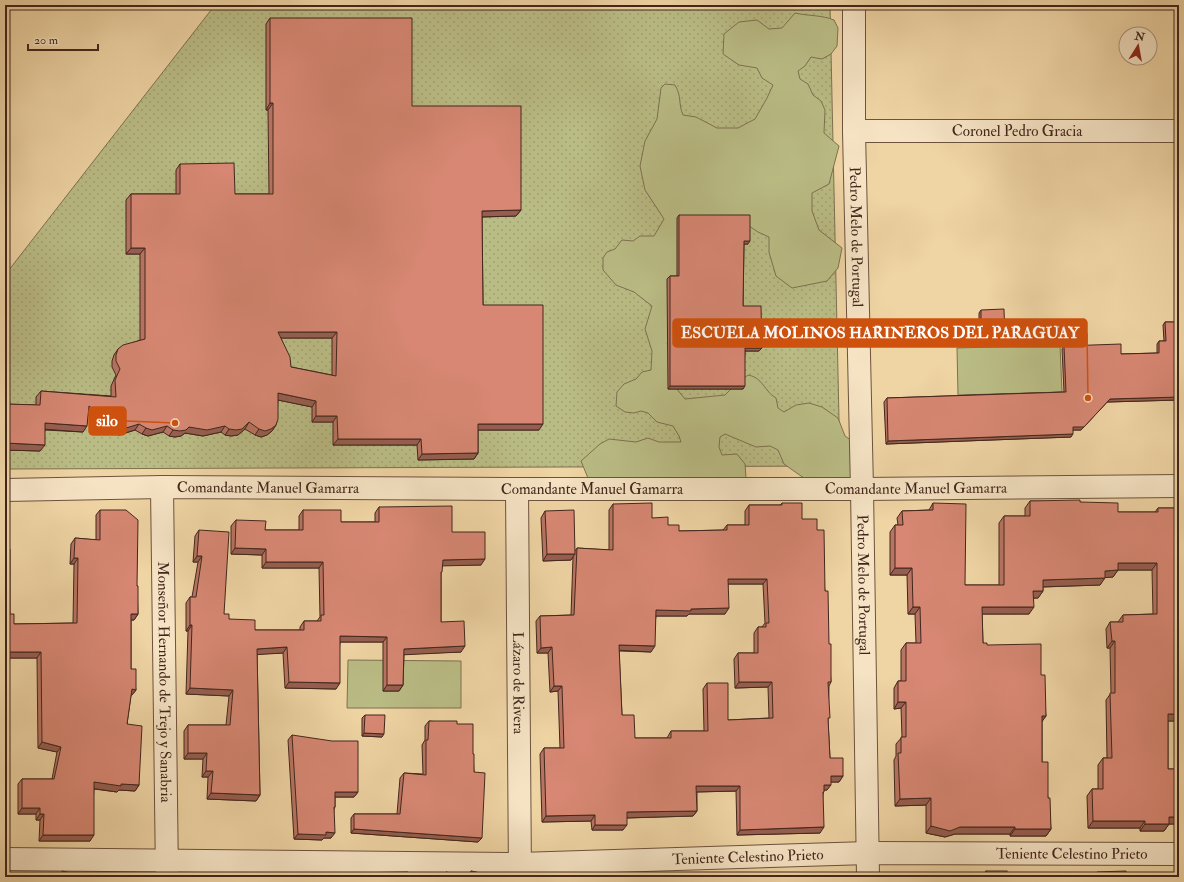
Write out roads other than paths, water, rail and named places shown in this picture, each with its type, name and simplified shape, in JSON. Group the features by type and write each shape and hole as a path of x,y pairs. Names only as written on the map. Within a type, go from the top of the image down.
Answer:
{"street":[{"name":"Pedro Melo de Portugal","path":"854,5 854,131 862,489 868,877"},
{"name":"Coronel Pedro Gracia","path":"854,131 1179,131"},
{"name":"Comandante Manuel Gamarra","path":"5,490 162,487 517,490 1179,486"},
{"name":"Monseñor Hernando de Trejo y Sanabria","path":"162,487 166,869"},
{"name":"Lázaro de Rivera","path":"517,490 519,871"},
{"name":"Teniente Celestino Prieto","path":"5,859 166,869 519,871 868,852 1179,854"}],"place":[{"name":"ESCUELA MOLINOS HARINEROS DEL PARAGUAY","path":"1088,398"},
{"name":"silo","path":"175,423"}]}
